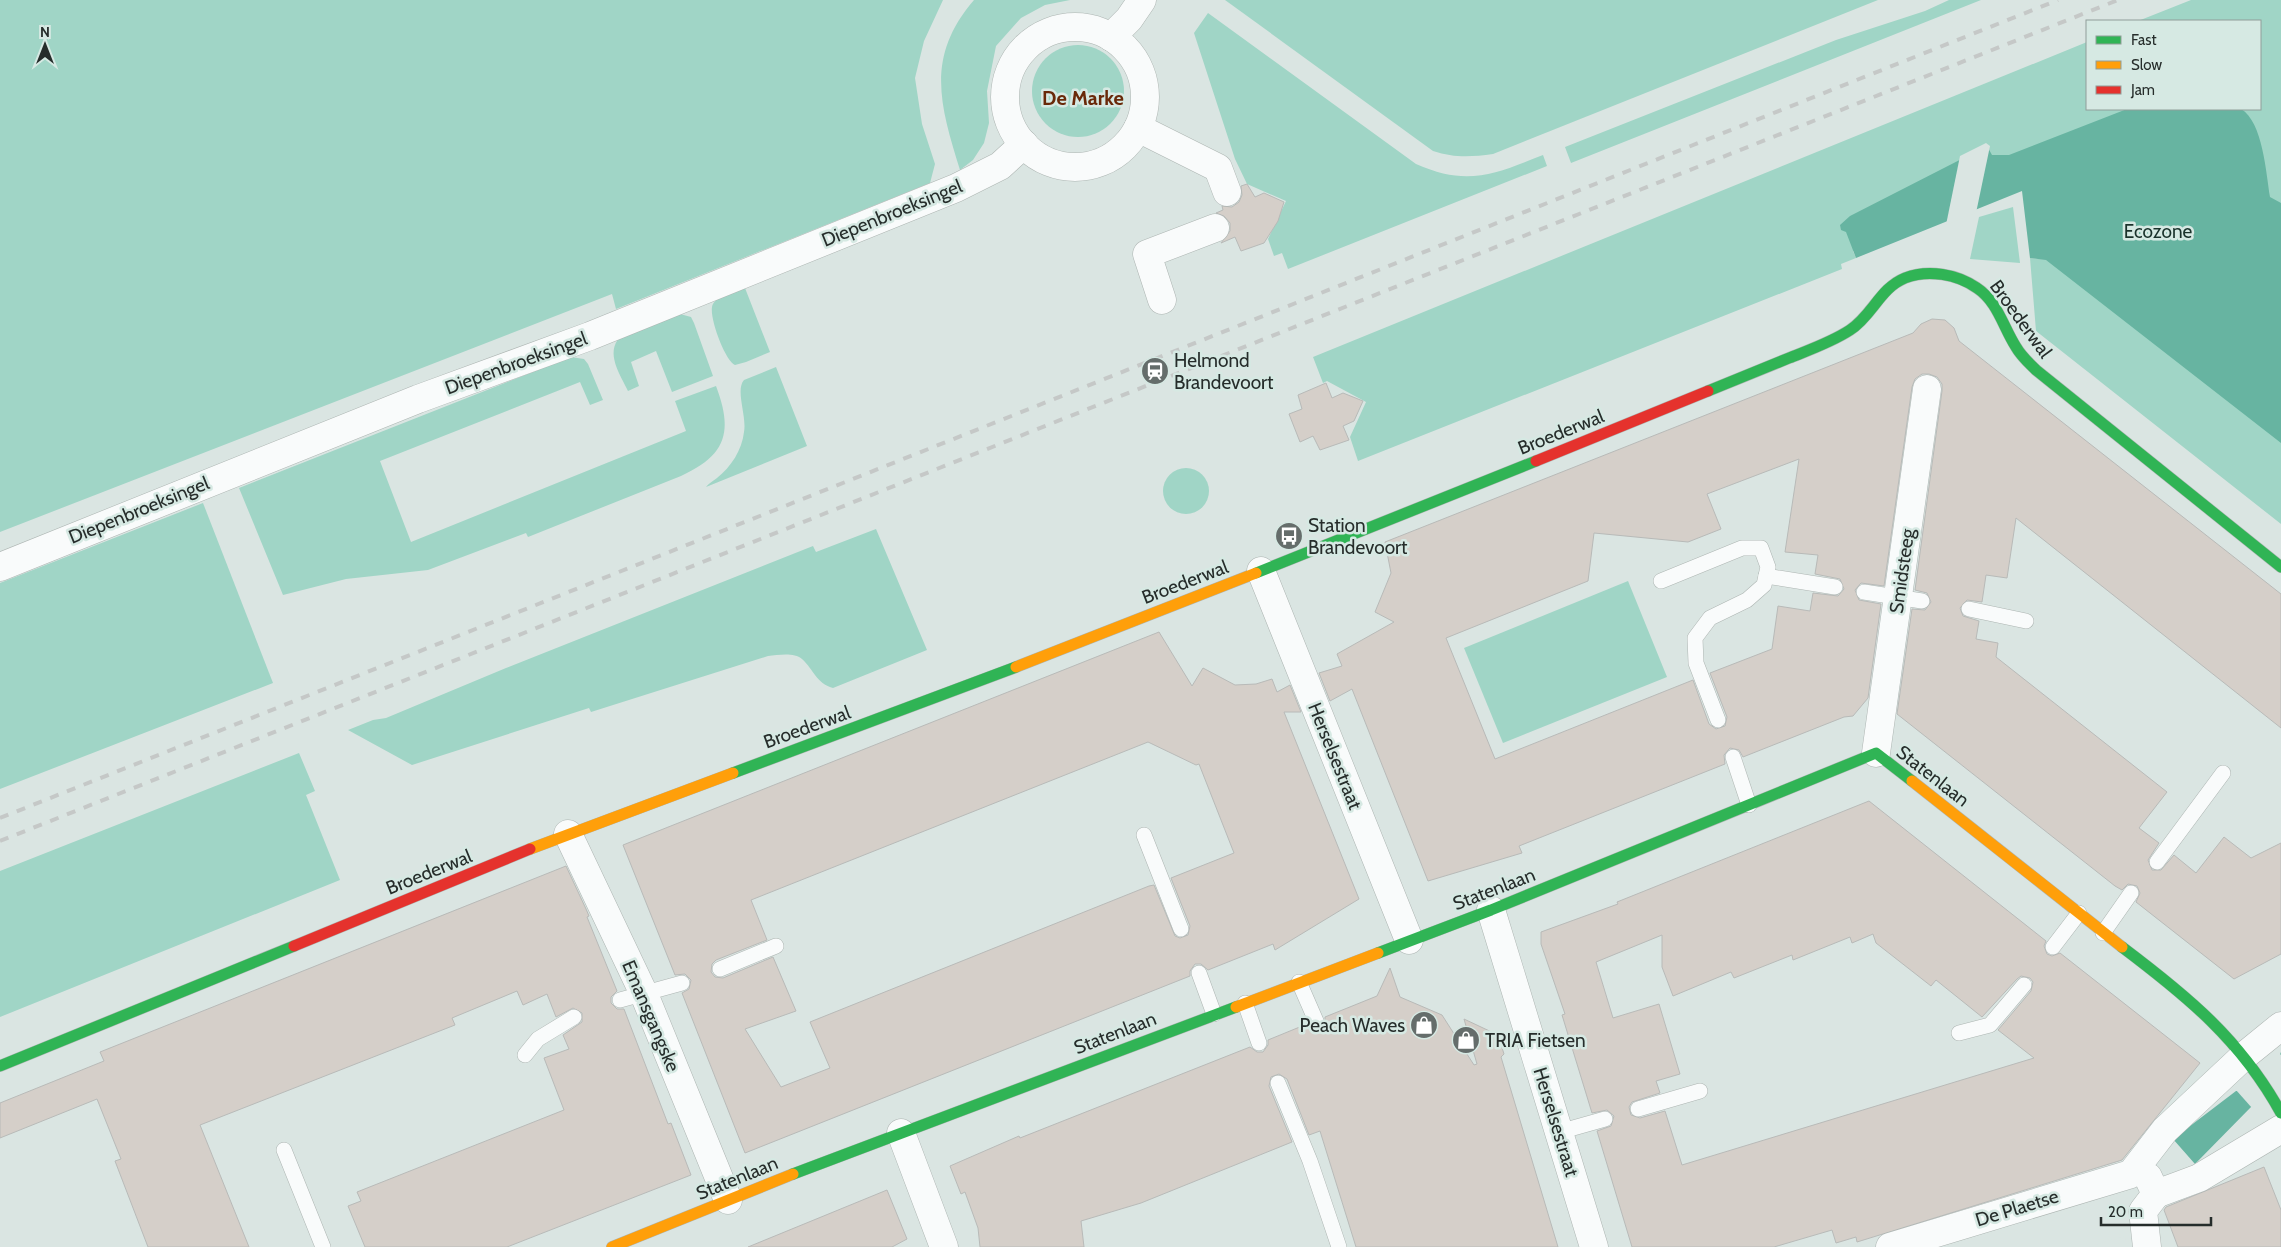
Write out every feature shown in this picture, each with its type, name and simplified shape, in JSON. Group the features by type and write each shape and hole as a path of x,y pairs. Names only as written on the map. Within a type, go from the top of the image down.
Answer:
{"street":[{"path":"1111,37 1128,20 1142,0"},
{"path":"1076,27 1095,29 1111,37 1132,56 1142,75 1145,96 1143,116 1138,128 1127,143 1113,155 1097,163 1078,166 1060,165 1042,158 1024,144 1011,124 1005,102 1007,78 1017,58 1033,41 1054,30 1076,27"},
{"path":"1138,128 1218,168 1227,192"},
{"name":"Diepenbroeksingel","path":"0,567 418,399 590,336 956,188 1000,166 1024,144"},
{"path":"1162,300 1147,254 1215,228"},
{"name":"Broederwal","path":"0,1066 568,834 976,682 1261,572 1809,350 1850,330 1866,317 1894,284 1921,274 1960,277 1974,285 1996,309 2014,345 2036,370 2281,567"},
{"name":"Smidsteeg","path":"1876,753 1910,599 1927,389"},
{"name":"Herselsestraat","path":"1261,572 1409,940"},
{"name":"Statenlaan","path":"612,1247 901,1133 1490,910 1876,753 2207,1016 2251,1064 2271,1091 2281,1113"},
{"name":"Emansgangske","path":"568,834 632,997 728,1200"},
{"name":"Herselsestraat","path":"1490,910 1594,1247"},
{"name":"De Plaetse","path":"1890,1247 2132,1174 2165,1130 2251,1064 2281,1026"},
{"path":"2147,1247 2143,1211 2156,1194 2199,1178 2281,1128"},
{"path":"901,1133 944,1247"},
{"path":"2141,1163 2156,1194"}],"lane":[{"path":"1661,581 1742,548 1761,548 1768,567 1764,585 1747,600 1710,618 1694,638 1696,664 1718,720"},
{"path":"1766,576 1835,587"},
{"path":"1864,592 1910,599"},
{"path":"1969,609 2026,622"},
{"path":"1733,757 1749,805"},
{"path":"2157,862 2223,773"},
{"path":"1144,835 1181,928"},
{"path":"2103,933 2132,893"},
{"path":"2053,947 2078,913"},
{"path":"720,969 776,946"},
{"path":"1199,973 1214,1014"},
{"path":"1300,982 1316,1020"},
{"path":"632,997 682,983"},
{"path":"1959,1033 1990,1025 2024,985"},
{"path":"1245,1003 1260,1043"},
{"path":"524,1055 538,1039 574,1018"},
{"path":"1278,1083 1310,1161 1339,1247"},
{"path":"1638,1109 1700,1091"},
{"path":"1559,1132 1605,1119"},
{"path":"284,1150 323,1247"}],"green space":[{"path":"0,0 943,0 924,41 915,78 922,124 935,164 930,183 616,309 612,294 0,532"},
{"path":"974,0 1070,0 1045,5 1021,18 996,46 987,91 989,123 984,143 973,160 960,170 947,124 941,82 948,41"},
{"path":"1225,0 1878,0 1493,154 1463,156 1433,151"},
{"path":"1949,0 1981,0 1571,163 1565,147 1836,40 1925,11"},
{"name":"Ecozone","path":"2191,0 2281,0 2281,524 2036,331 2030,258 2038,259 2028,182 1853,251 1856,258 1841,264 1842,269 1358,461 1350,437 1366,402 1327,381 1323,383 1313,357 2086,42 2086,110 2261,110 2261,20 2141,20"},
{"path":"1208,13 1416,164 1434,171 1466,176 1481,175 1510,168 1543,155 1547,166 1288,269 1282,253 1274,256 1268,239 1286,201 1247,184 1235,159 1194,33"},
{"path":"1078,45 1096,49 1110,59 1120,73 1124,91 1120,109 1110,123 1096,133 1078,137 1060,133 1046,123 1036,109 1032,91 1036,73 1046,59 1060,49"},
{"path":"2013,207 2020,263 1970,259 1979,217"},
{"path":"745,288 770,352 735,365 726,355 722,346 712,317 712,309 713,304 719,298"},
{"path":"680,314 691,317 713,376 672,392 656,351 631,362 639,386 628,391 615,364 614,350 620,337"},
{"path":"571,357 584,359 588,364 603,400 590,405 580,382 380,461 411,542 686,431 675,401 716,386 724,416 725,429 717,450 696,468 681,476 528,537 526,533 428,570 346,579 283,595 239,488"},
{"path":"776,367 807,446 706,487 727,469 741,445 744,419 741,390 744,380"},
{"path":"1186,468 1199,472 1205,478 1209,491 1205,504 1199,510 1186,514 1173,510 1167,504 1163,491 1167,478 1173,472"},
{"path":"203,503 273,683 0,789 0,583"},
{"path":"876,529 927,650 833,688 819,680 806,663 795,655 768,656 591,712 589,708 412,765 348,730 373,720 386,718 506,668 813,546 816,552"},
{"path":"1628,581 1667,677 1503,743 1464,648"},
{"path":"299,753 315,791 306,795 340,880 0,1017 0,871"}],"shaded area":[{"path":"2124,110 2242,110 2248,116 2259,136 2270,197 2281,203 2281,443 2046,260 2030,258 2022,191 1856,258 1846,232 1841,230 1840,225 1850,216 1987,146 1992,155 2009,155"},
{"path":"2281,1052 2281,1079 2195,1164 2173,1139 2236,1091 2239,1091 2279,1057"}],"pier":[{"path":"1911,0 1932,0 1932,6 1917,12"},
{"path":"1986,143 1990,146 1976,213 1946,225 1960,156"},
{"path":"2279,1053 2281,1055 2281,1083 2252,1108 2236,1090"},
{"path":"2125,1236 2126,1247 2088,1247"}],"building":[{"path":"1247,184 1255,197 1264,193 1284,202 1278,221 1264,243 1241,251 1235,237 1221,243 1230,231 1230,223 1224,216 1216,213 1223,210 1222,206 1232,207 1239,202 1242,195 1241,186"},
{"path":"1932,319 1945,320 1954,328 1959,341 2281,594 2281,728 2016,518 2007,578 1986,575 1982,602 1967,600 1960,608 1963,616 1979,621 1976,639 1998,643 1996,657 2167,792 2139,828 2159,843 2148,860 2152,870 2161,870 2174,855 2196,873 2224,837 2251,858 2281,843 2281,954 2234,979 2136,902 2140,893 2137,886 2128,884 2122,890 2115,886 1897,714 1912,609 1925,610 1931,602 1927,593 1915,590 1942,391 1942,384 1937,377 1929,374 1922,374 1915,379 1912,387 1884,586 1861,583 1855,590 1859,600 1881,604 1868,698 1853,716 1844,717 1743,757 1739,750 1730,748 1724,755 1725,764 1519,846 1522,853 1428,881 1352,689 1330,701 1319,673 1342,666 1337,654 1394,622 1375,612 1391,573 1385,542 1913,333 1921,324","holes":["1799,459 1785,552 1818,555 1815,574 1840,579 1844,589 1838,596 1813,593 1810,611 1778,606 1772,649 1710,673 1727,717 1725,726 1716,729 1709,724 1693,680 1495,759 1446,638 1588,581 1594,533 1688,542 1721,529 1707,494"]},
{"path":"1326,383 1332,398 1343,393 1363,401 1354,421 1343,426 1349,440 1320,450 1313,436 1300,442 1289,414 1302,409 1298,395"},
{"path":"1159,632 1192,686 1203,668 1235,685 1256,684 1272,679 1277,692 1290,685 1301,712 1284,712 1359,899 1275,950 1273,944 1208,970 1201,964 1195,964 1190,971 1190,976 745,1153 682,993 689,989 691,980 685,974 675,975 623,845","holes":["1148,742 1196,765 1199,764 1234,853 1171,878 1190,926 1188,935 1180,938 1175,936 1154,885 1149,886 810,1022 830,1068 781,1087 745,1029 796,1011 773,957 723,978 715,977 711,972 712,964 716,960 767,940 751,900"]},
{"path":"1869,801 2046,941 2044,946 2047,954 2052,956 2060,953 2200,1063 2122,1160 1857,1242 1856,1237 1836,1243 1832,1230 1774,1247 1632,1247 1597,1131 1611,1126 1614,1116 1607,1110 1592,1113 1562,1015 1565,1014 1541,944 1541,932 1618,904 1617,902","holes":["1873,934 1876,943 1931,986 1936,980 1982,1017 2017,979 2021,976 2030,978 2033,982 2031,991 1998,1030 2034,1058 1682,1165 1665,1111 1640,1118 1631,1115 1629,1107 1632,1102 1660,1093 1656,1081 1680,1074 1659,1004 1613,1018 1596,962 1662,935 1662,967 1673,996 1731,972 1734,978 1792,955 1793,960 1850,937 1852,943"]},
{"path":"566,866 589,916 587,917 617,991 611,997 611,1003 617,1009 624,1009 668,1124 671,1123 691,1175 507,1247 365,1247 348,1206 361,1201 357,1192 564,1110 544,1058 569,1049 563,1035 582,1022 582,1013 573,1008 556,1017 547,994 523,1005 517,991 452,1018 455,1025 200,1125 249,1247 148,1247 115,1161 121,1159 97,1099 0,1138 0,1103 104,1061 100,1052"},
{"path":"1390,968 1400,997 1442,1015 1474,1065 1477,1064 1464,1019 1498,1035 1504,1054 1501,1057 1558,1247 1356,1247 1320,1131 1309,1135 1287,1079 1279,1074 1271,1077 1269,1086 1292,1142 1141,1203 1081,1221 1084,1247 980,1247 978,1228 965,1192 961,1194 950,1166 1019,1136 1020,1138 1250,1047 1257,1052 1263,1052 1268,1045 1268,1040 1307,1024 1311,1029 1320,1029 1325,1023 1325,1017 1377,996"},
{"path":"2264,1167 2281,1210 2281,1247 2178,1247 2164,1210 2166,1207"},
{"path":"887,1190 907,1239 892,1247 748,1247"}],"railway":[{"path":"0,818 2058,0"},
{"path":"0,841 2118,0"}],"traffic: fast":[{"path":"1708,391 1820,346 1850,330 1858,324 1889,288 1905,278 1923,274 1942,274 1961,279 1977,288 1990,300 2018,350 2036,370 2281,567"},
{"path":"1256,573 1536,461"},
{"path":"733,773 1016,667"},
{"path":"1378,953 1491,910 1876,753 1912,781"},
{"path":"0,1066 294,946"},
{"path":"2122,947 2169,983 2211,1021 2248,1063 2281,1113"},
{"path":"793,1174 1236,1007"}],"traffic: slow":[{"path":"1016,667 1256,573"},
{"path":"530,849 733,773"},
{"path":"1912,781 2122,947"},
{"path":"1236,1007 1378,953"},
{"path":"612,1247 793,1174"}],"traffic: jam":[{"path":"1536,461 1708,391"},
{"path":"294,946 530,849"}],"place":[{"name":"Helmond Brandevoort","path":"1155,371"},
{"name":"Station Brandevoort","path":"1289,536"},
{"name":"Peach Waves","path":"1424,1025"},
{"name":"TRIA Fietsen","path":"1466,1040"}],"district":[{"name":"De Marke","path":"1083,98"}]}
